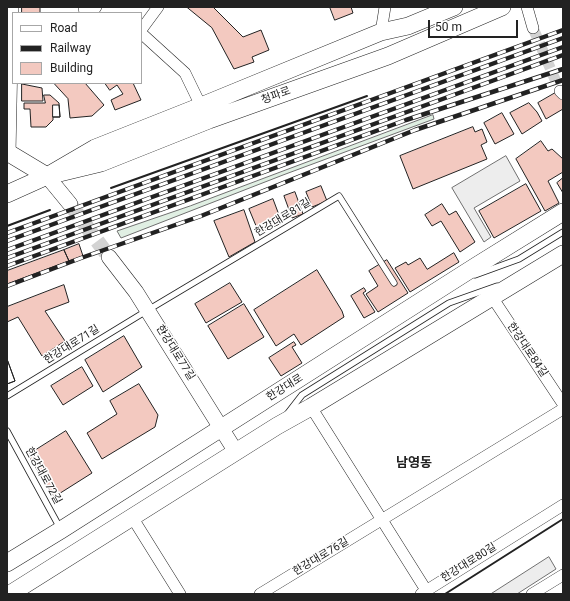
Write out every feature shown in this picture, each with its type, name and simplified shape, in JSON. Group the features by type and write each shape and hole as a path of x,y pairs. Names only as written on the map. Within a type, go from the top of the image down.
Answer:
{"main road":[{"name":"청파로","path":"7,194 47,176 95,148 202,106 381,32 408,26 454,7"},
{"name":"청파로","path":"47,176 101,163 209,120 388,56 502,7"},
{"path":"8,153 47,176 70,204"},
{"name":"한강대로","path":"7,563 563,212"},
{"path":"10,594 277,426 311,407 563,254"},
{"name":"한강대로77길","path":"109,257 148,310 236,452"}],"street":[{"path":"142,29 158,7"},
{"path":"381,32 385,7"},
{"path":"527,7 534,28"},
{"path":"142,34 185,73 202,106"},
{"path":"8,153 12,84"},
{"name":"한강대로84길","path":"492,297 563,404"},
{"name":"한강대로80길","path":"311,407 382,519 423,592 563,505"},
{"path":"382,519 563,409"},
{"path":"132,517 180,594"},
{"name":"한강대로76길","path":"260,594 382,519"},
{"path":"532,594 563,575"}],"lane":[{"name":"한강대로81길","path":"148,310 340,196 394,283"},
{"path":"445,286 520,259 563,232"},
{"path":"277,426 302,395 449,303 529,275"},
{"name":"한강대로71길","path":"7,396 148,310"},
{"name":"한강대로72길","path":"7,432 61,530"}],"green space":[{"path":"433,115 434,119 283,175 121,238 117,231 190,206"}],"shaded area":[{"path":"506,156 520,181 474,208 491,237 484,242 452,188"},
{"path":"549,557 556,569 517,594 491,594"}],"building":[{"path":"22,7 40,7 40,12 22,12"},
{"path":"187,7 213,7 243,37 261,30 269,50 252,57 254,62 234,69 212,28"},
{"path":"330,7 351,7 353,13 335,20"},
{"path":"22,84 42,88 43,101 22,101"},
{"path":"55,84 86,84 104,105 92,116 70,118 68,99"},
{"path":"106,84 133,84 141,100 115,110 111,100 123,94 117,85 110,90"},
{"path":"557,92 563,98 563,109 546,119 538,103"},
{"path":"44,95 50,95 59,103 60,117 53,117 53,120 46,127 31,127 30,109 24,109 24,103 45,103"},
{"path":"529,103 537,112 542,121 522,134 510,113"},
{"path":"53,105 59,105 60,117 53,117"},
{"path":"502,113 514,134 495,144 484,123"},
{"path":"473,127 475,132 482,129 487,142 481,145 487,159 413,189 400,156"},
{"path":"541,141 548,151 552,149 563,159 563,172 548,181 559,203 545,211 516,159"},
{"path":"563,178 563,193 557,183"},
{"path":"526,184 541,211 494,238 479,211"},
{"path":"321,186 327,201 312,207 306,192"},
{"path":"295,192 303,214 292,218 284,196"},
{"path":"273,199 282,223 259,233 249,209"},
{"path":"442,204 449,215 456,211 475,242 460,252 441,221 432,226 425,215"},
{"path":"244,210 255,242 229,257 214,221"},
{"path":"79,244 83,256 69,261 64,250"},
{"path":"64,250 69,261 7,284 7,271"},
{"path":"454,253 459,262 410,292 395,268 406,262 408,265 420,258 427,269"},
{"path":"387,260 408,293 378,312 366,294 378,286 369,271"},
{"path":"317,270 342,311 344,317 301,345 294,334 276,346 254,310"},
{"path":"230,283 242,302 206,323 195,304"},
{"path":"64,285 69,302 45,311 65,341 42,356 18,317 7,322 7,307"},
{"path":"364,288 366,291 363,293 375,312 364,318 351,296"},
{"path":"244,304 264,337 228,359 208,326"},
{"path":"124,336 142,367 103,392 85,360"},
{"path":"294,342 296,345 292,347 302,363 281,376 269,358"},
{"path":"7,359 15,381 7,384"},
{"path":"7,359 15,381 7,384"},
{"path":"82,367 93,386 63,405 51,386"},
{"path":"139,384 158,415 155,427 102,459 87,433 117,414 110,401"},
{"path":"66,431 92,473 54,497 28,455"}],"tunnel":[{"path":"533,28 560,91"},
{"path":"70,204 109,257"}],"railway":[{"path":"7,233 563,30"},
{"path":"7,241 563,38"},
{"path":"7,250 563,47"},
{"path":"7,258 563,55"},
{"path":"7,266 406,120 563,69"},
{"path":"7,286 81,258 201,216 415,130 563,80"}],"wall":[{"path":"111,188 367,96"},
{"path":"7,226 50,210"},
{"path":"445,594 563,519"}],"district":[{"name":"남영동","path":"414,464"}]}
